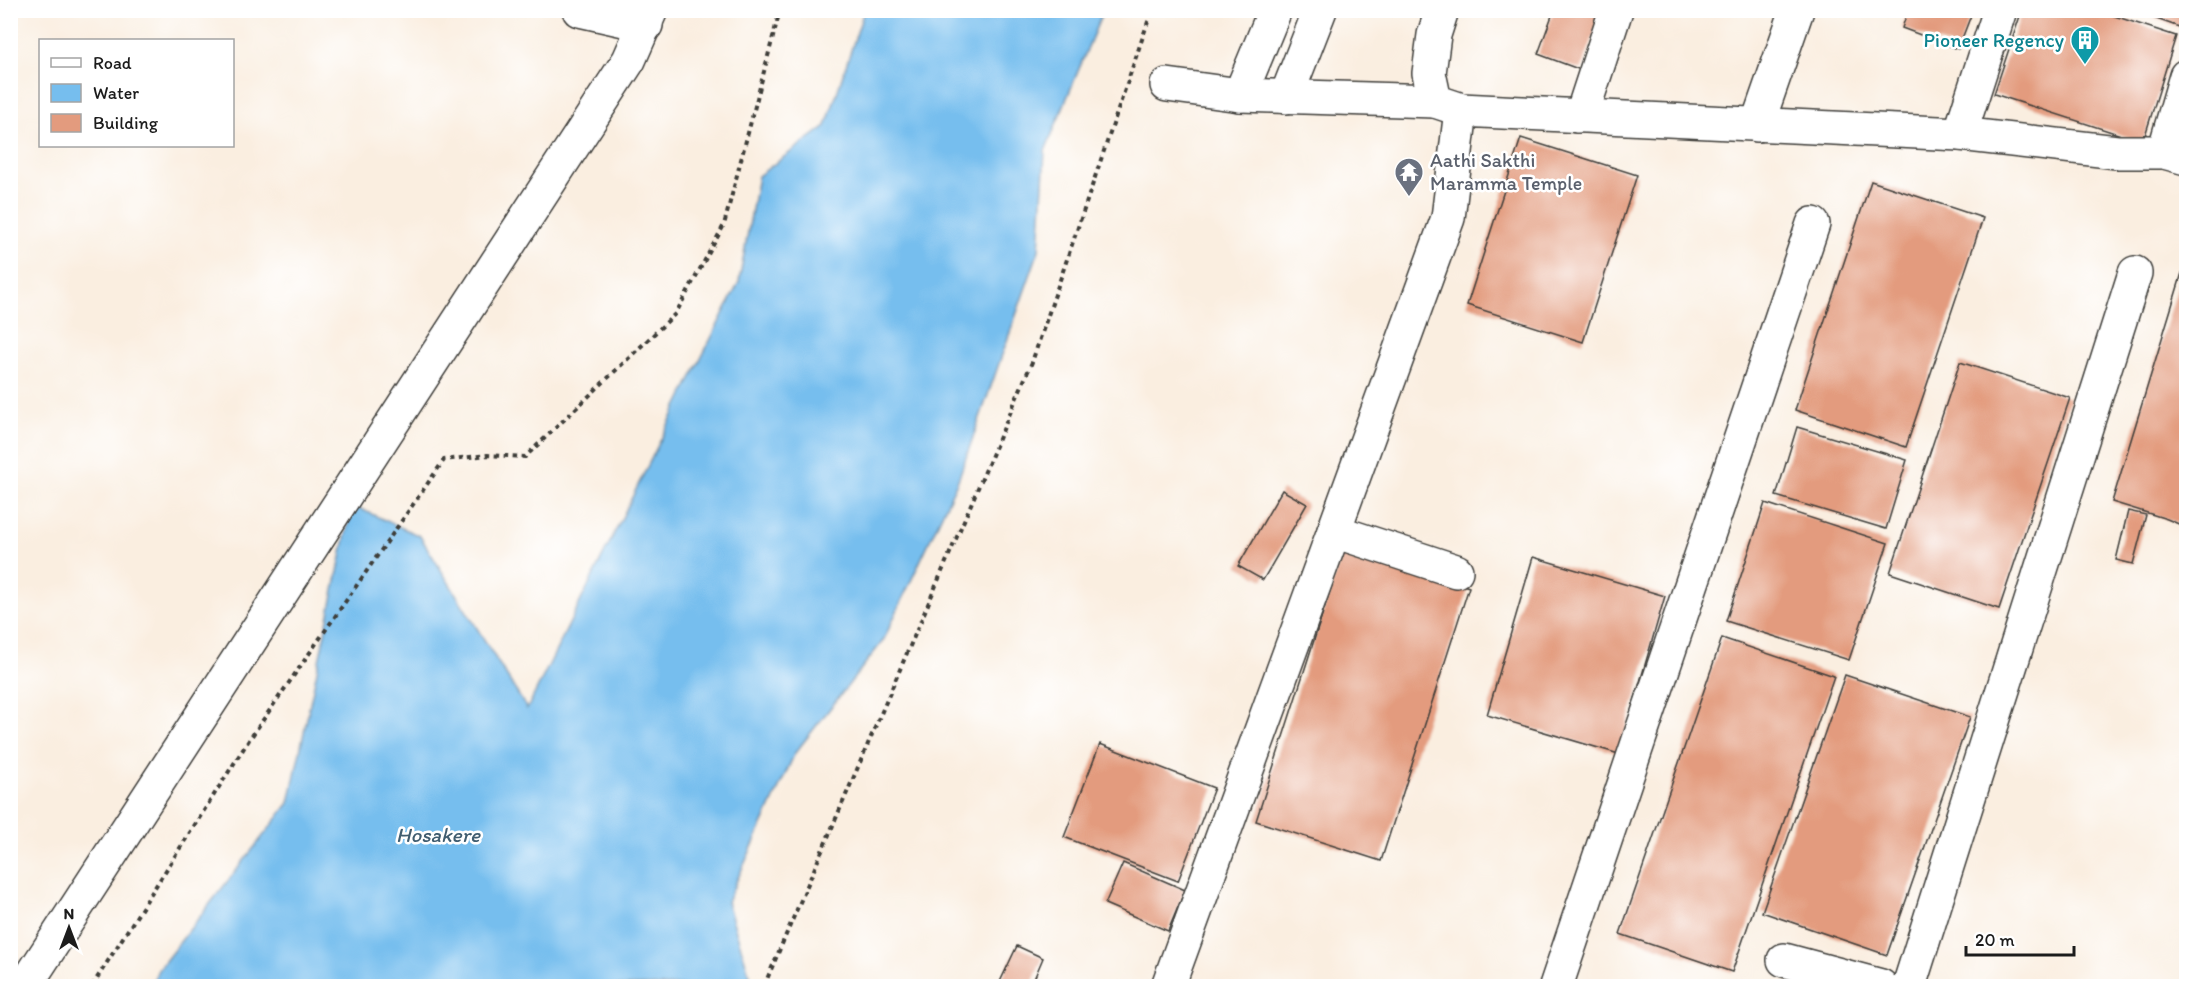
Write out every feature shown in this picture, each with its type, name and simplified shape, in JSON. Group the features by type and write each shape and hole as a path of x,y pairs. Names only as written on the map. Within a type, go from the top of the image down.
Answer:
{"street":[{"path":"25,987 623,70 648,18 579,10"},
{"path":"1240,95 1275,10"},
{"path":"1286,97 1320,10"},
{"path":"1168,987 1448,218 1448,106 1430,73 1434,35 1442,10"},
{"path":"1577,116 1583,111 1616,10"},
{"path":"1757,125 1797,10"},
{"path":"1960,134 2000,10"},
{"path":"1167,85 1240,95 1448,106 1577,116 1960,134 2117,152 2175,155 2187,76"},
{"path":"1556,987 1813,224"},
{"path":"1909,987 2134,273"},
{"path":"1334,531 1456,572"},
{"path":"1784,960 1881,987"}],"path":[{"path":"92,987 249,740 444,460 487,455 525,457 676,313 724,225 780,10"},
{"path":"764,987 1032,363 1152,10"}],"water":[{"name":"Hosakere","path":"864,11 1103,11 1045,151 1039,250 958,480 883,641 795,753 727,902 753,986 151,986 158,970 289,803 352,505 420,536 527,709 739,282 758,176 826,126"}],"building":[{"path":"1554,10 1603,10 1581,70 1538,54"},
{"path":"1908,10 1973,10 1958,49 1902,28"},
{"name":"Pioneer Regency","path":"2022,10 2096,10 2176,36 2143,142 1994,94"},
{"path":"2131,10 2186,10 2186,13 2182,28"},
{"path":"1521,138 1637,175 1583,342 1467,305"},
{"path":"1871,181 1983,218 1906,447 1795,410"},
{"path":"2182,273 2186,274 2186,527 2112,502"},
{"path":"1960,362 2070,398 1999,609 1890,573"},
{"path":"1797,427 1907,460 1886,529 1776,496"},
{"path":"1282,490 1307,504 1263,580 1238,566"},
{"path":"1765,503 1888,543 1849,660 1726,621"},
{"path":"2128,511 2146,515 2133,564 2116,560"},
{"path":"1344,547 1469,587 1381,861 1256,821"},
{"path":"1533,557 1665,596 1619,754 1487,715"},
{"path":"1722,638 1834,676 1732,972 1620,934"},
{"path":"1845,675 1970,717 1887,955 1762,912"},
{"path":"1100,744 1214,788 1178,881 1064,837"},
{"path":"1123,863 1185,890 1168,931 1105,904"},
{"path":"1017,946 1043,958 1031,986 998,986"}],"place":[{"name":"Pioneer Regency","path":"2085,66"},
{"name":"Aathi Sakthi Maramma Temple","path":"1409,198"}]}
